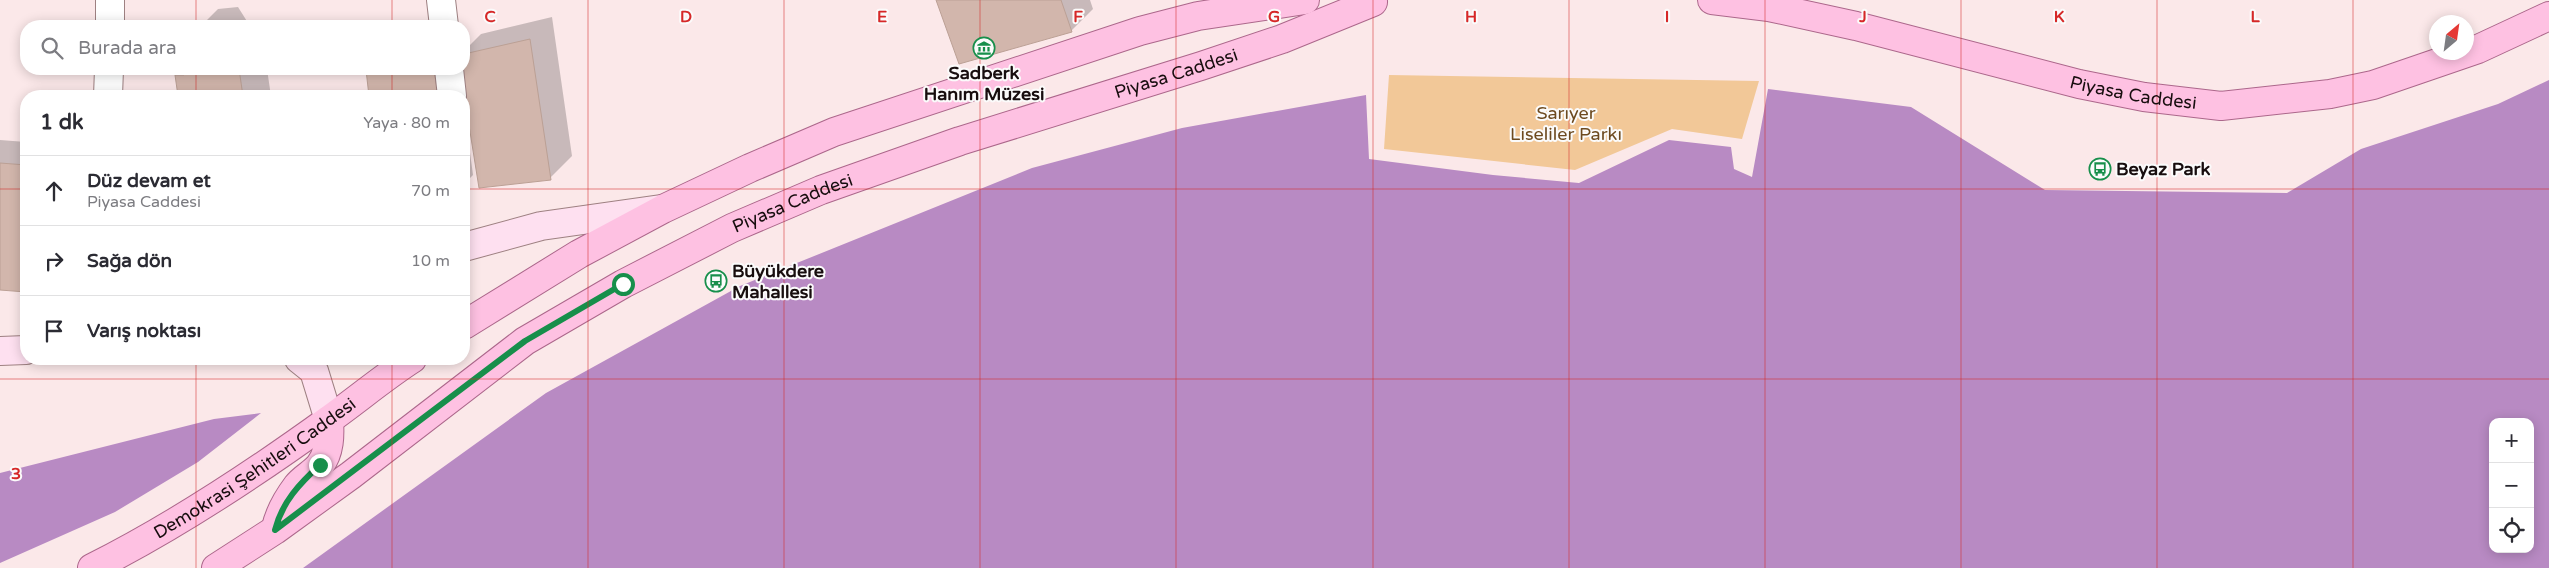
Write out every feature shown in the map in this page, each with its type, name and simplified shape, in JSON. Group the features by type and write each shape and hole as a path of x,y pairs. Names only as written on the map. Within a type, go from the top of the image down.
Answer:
{"main road":[{"path":"470,321 579,254 663,209 750,168 834,132 1131,34 1198,16 1305,0"},
{"name":"Piyasa Caddesi","path":"1322,0 1383,1"},
{"name":"Piyasa Caddesi","path":"1712,0 1769,7 1836,22 2079,84 2144,97 2221,106 2330,94 2373,85 2478,49 2549,16"},
{"name":"Piyasa Caddesi","path":"275,530 525,341 623,284 732,228 821,190 914,157 1228,57 1383,1"},
{"path":"470,244 541,226 663,209"},
{"path":"0,351 20,350"},
{"path":"216,568 275,530 278,517 297,486 320,465 324,457 330,441 330,420 313,365"},
{"name":"Demokrasi Şehitleri Caddesi","path":"92,568 140,544 190,514 330,420 404,365"}],"street":[{"path":"110,0 110,20"},
{"path":"441,0 443,20"},
{"path":"108,90 109,75"},
{"path":"450,75 451,90"}],"green space":[{"name":"Sarıyer Liseliler Parkı","path":"1389,75 1759,81 1742,139 1672,129 1575,170 1384,149"}],"shaded area":[{"path":"2549,80 2549,568 303,568 546,393 740,286 1032,168 1182,128 1366,95 1369,159 1493,175 1579,183 1669,140 1731,147 1734,169 1752,177 1768,89 1911,107 2045,190 2287,193 2361,149 2498,104"},
{"path":"261,413 198,462 115,512 0,563 0,473 214,419"}],"building":[{"name":"Sadberk Hanım Müzesi","path":"936,0 1061,0 1072,32 959,64"},
{"path":"530,39 551,180 479,188 470,132 470,90 463,90 461,75 470,75 470,53"},
{"path":"175,75 240,75 242,90 177,90"},
{"path":"367,75 435,75 437,90 368,90"},
{"path":"0,163 20,165 20,292 0,290"}],"place":[{"name":"Sadberk Hanım Müzesi","path":"984,48"},
{"name":"Beyaz Park","path":"2100,169"},
{"name":"Büyükdere Mahallesi","path":"716,281"}],"route":[{"path":"320,465 297,486 278,517 275,530 525,341 623,284"}]}
